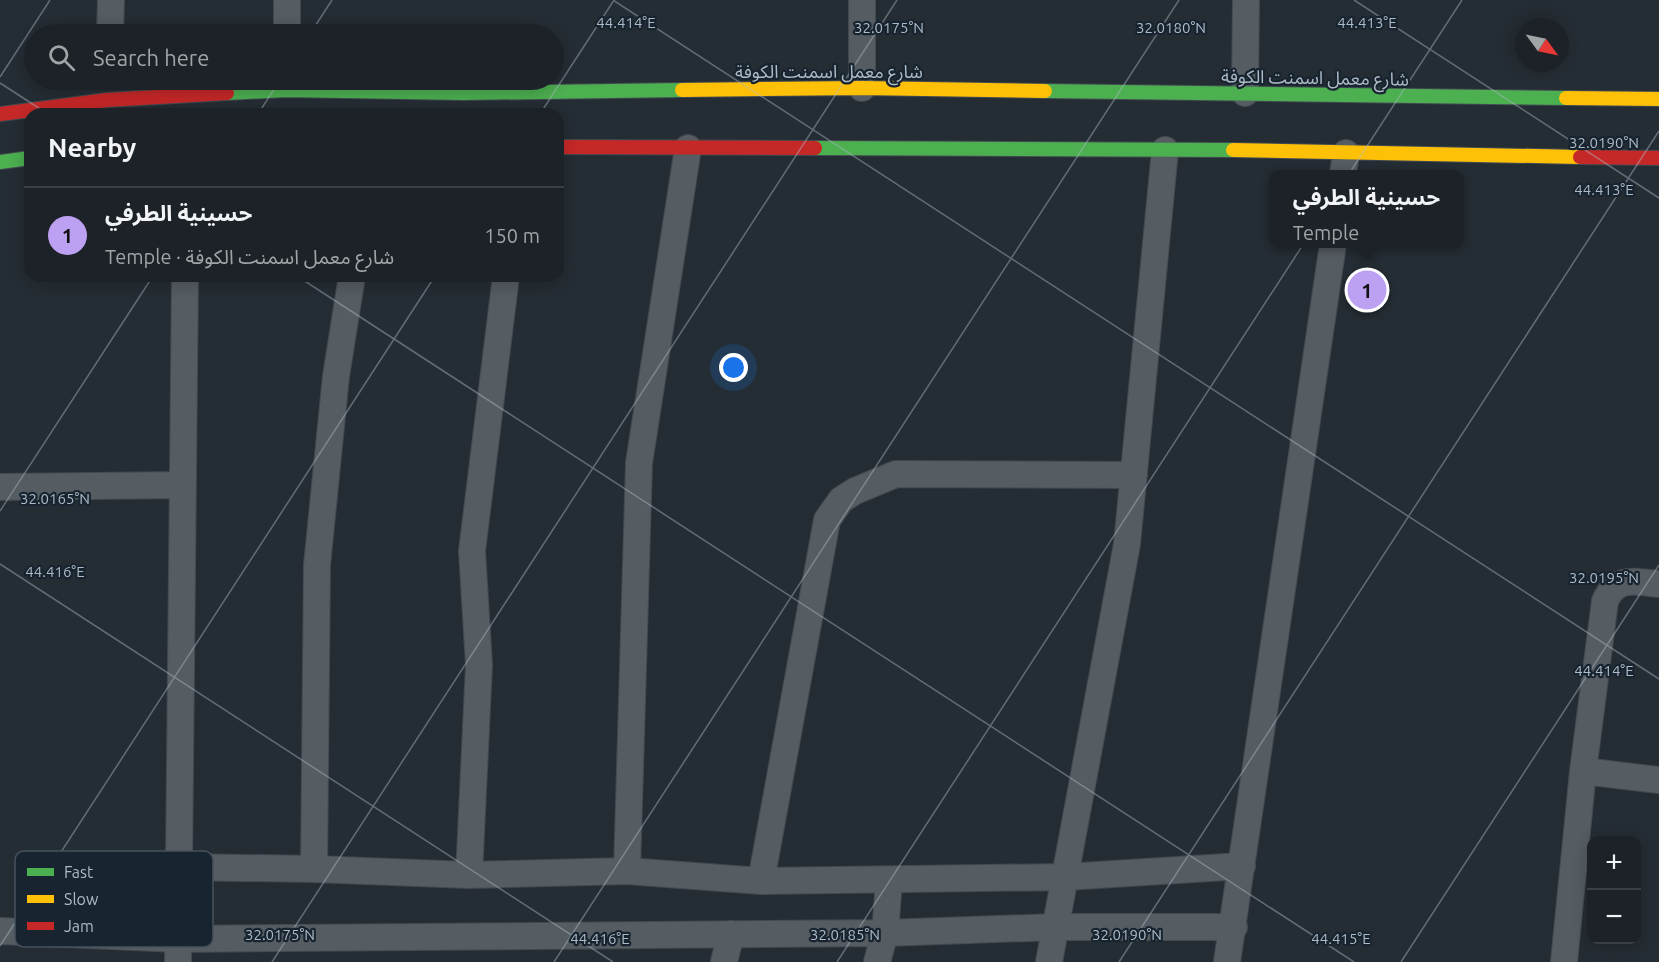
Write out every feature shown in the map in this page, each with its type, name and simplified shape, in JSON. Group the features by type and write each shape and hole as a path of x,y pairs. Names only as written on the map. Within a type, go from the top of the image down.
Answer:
{"main road":[{"name":"شارع معمل اسمنت الكوفة","path":"397,90 463,93 862,88 1659,99"},
{"name":"شارع معمل اسمنت الكوفة","path":"27,108 107,90"},
{"name":"شارع معمل اسمنت الكوفة","path":"0,114 24,109"},
{"path":"564,147 1165,150 1344,164 1659,158"},
{"path":"0,162 24,159"}],"street":[{"path":"110,24 111,0"},
{"path":"286,0 286,24"},
{"path":"862,0 862,88"},
{"path":"1245,93 1246,0"},
{"path":"627,872 639,463 688,148"},
{"path":"1049,962 1127,543 1165,150"},
{"path":"1227,962 1332,248"},
{"path":"179,851 185,282"},
{"path":"314,869 317,565 336,376 351,282"},
{"path":"469,875 479,665 472,551 505,282"},
{"path":"761,881 827,520 841,500 855,491 896,474 1134,475"},
{"path":"0,487 183,485"},
{"path":"1564,962 1583,771 1605,601 1616,585 1625,582 1659,584"},
{"path":"1583,771 1659,780"},
{"path":"213,868 469,875 627,872 761,881 890,881 1065,877 1242,866"},
{"path":"878,962 885,933 890,881"},
{"path":"142,947 178,951 731,934 885,933 1056,927 1233,927"},
{"path":"0,931 15,933"},
{"path":"724,962 731,934"}],"traffic: fast":[{"path":"227,93 286,90 463,93 682,90"},
{"path":"1045,91 1566,98"},
{"path":"815,148 1233,150"},
{"path":"0,162 24,159"}],"traffic: slow":[{"path":"682,90 862,88 1045,91"},
{"path":"1566,98 1659,99"},
{"path":"1233,150 1580,157"}],"traffic: jam":[{"path":"46,108 107,100 227,93"},
{"path":"0,114 24,111"},
{"path":"564,147 815,148"},
{"path":"1580,157 1659,158"}],"place":[{"name":"حسينية الطرفي","path":"1367,290"}]}
